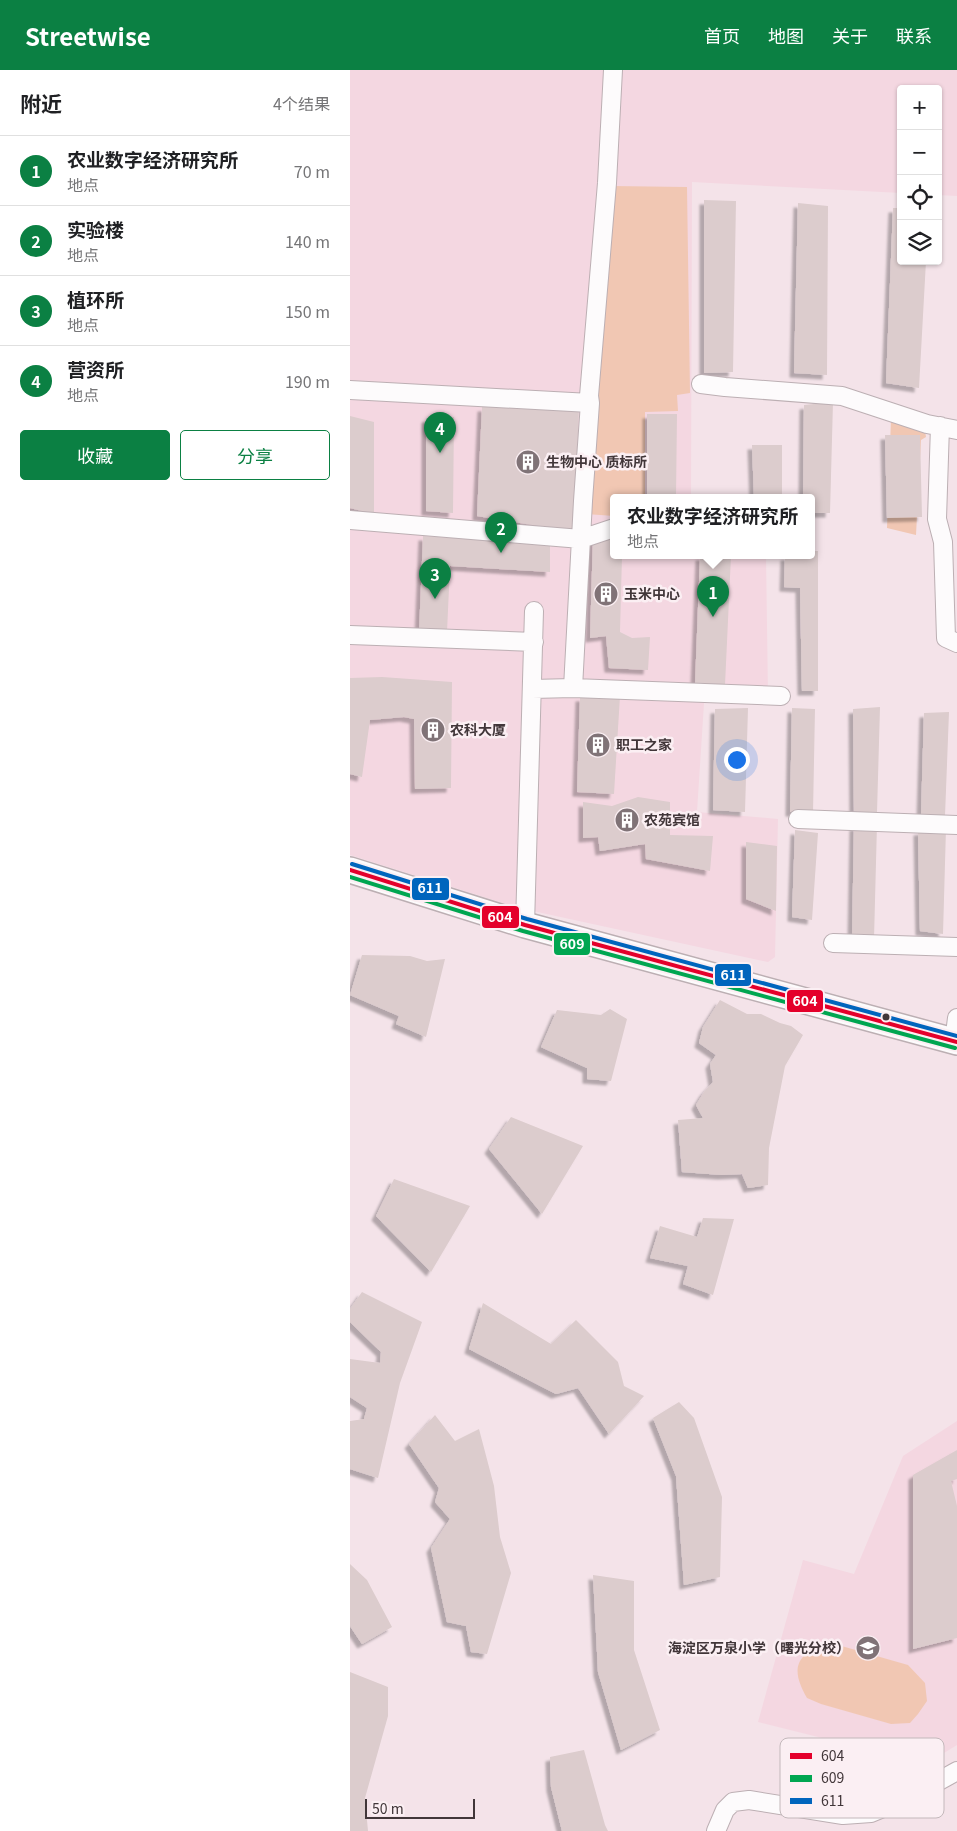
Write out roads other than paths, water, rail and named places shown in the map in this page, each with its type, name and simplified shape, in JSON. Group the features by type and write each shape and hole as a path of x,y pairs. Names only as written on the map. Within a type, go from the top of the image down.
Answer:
{"street":[{"path":"573,688 589,396 608,171 613,70"},
{"path":"701,384 842,396 928,424 949,428 937,519 943,542 946,638 957,643"},
{"path":"350,390 590,403"},
{"path":"350,520 581,538 610,529"},
{"path":"525,925 534,611"},
{"path":"350,635 534,642"},
{"path":"532,689 573,688 781,696"},
{"path":"798,819 957,825"},
{"path":"350,870 525,925 956,1034"},
{"path":"833,943 957,947"},
{"path":"944,1778 957,1771"},
{"path":"716,1831 724,1810 734,1802 749,1800 780,1805"}],"place":[{"name":"营资所","path":"440,453"},
{"name":"生物中心 质标所","path":"528,462"},
{"name":"实验楼","path":"501,553"},
{"name":"玉米中心","path":"606,594"},
{"name":"植环所","path":"435,599"},
{"name":"农业数字经济研究所","path":"713,617"},
{"name":"农科大厦","path":"433,730"},
{"name":"职工之家","path":"598,745"},
{"name":"农苑宾馆","path":"627,820"},
{"name":"海淀区万泉小学（曙光分校）","path":"868,1648"}]}
